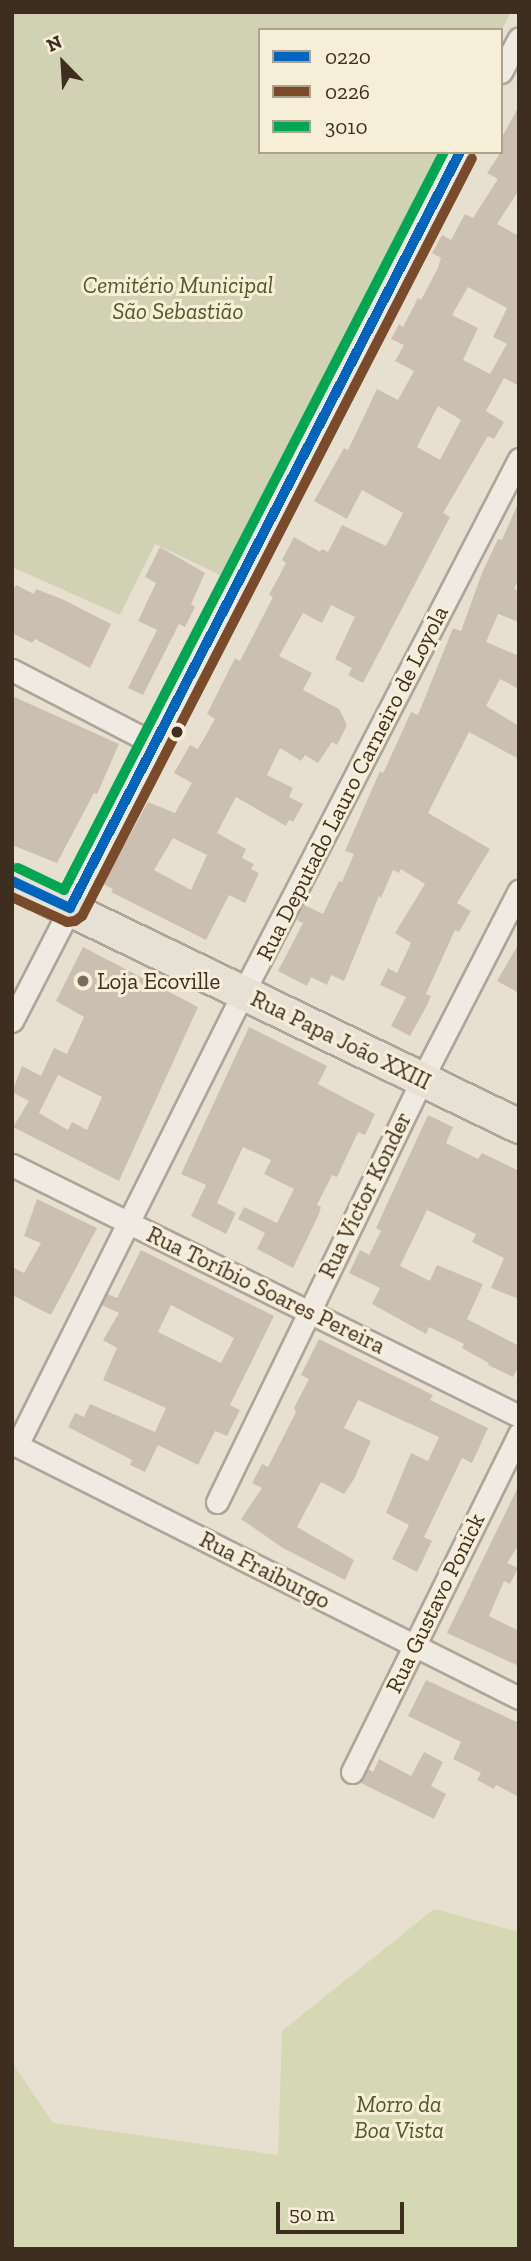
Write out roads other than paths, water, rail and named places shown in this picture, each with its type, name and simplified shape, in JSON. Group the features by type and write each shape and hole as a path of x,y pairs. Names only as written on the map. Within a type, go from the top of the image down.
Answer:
{"main road":[{"name":"Rua Papa João XXIII","path":"12,881 519,1126"}],"street":[{"path":"503,68 519,37"},
{"path":"12,1021 459,154"},
{"name":"Rua Deputado Lauro Carneiro de Loyola","path":"15,1444 243,993 519,459"},
{"path":"12,670 155,744"},
{"name":"Rua Victor Konder","path":"217,1502 422,1079 519,890"},
{"name":"Rua Toríbio Soares Pereira","path":"12,1165 519,1416"},
{"name":"Rua Gustavo Ponick","path":"352,1772 519,1434"},
{"name":"Rua Fraiburgo","path":"15,1444 519,1698"}],"place":[{"name":"Loja Ecoville","path":"83,981"}],"park label":[{"name":"Cemitério Municipal São Sebastião","path":"178,298"},
{"name":"Morro da Boa Vista","path":"399,2117"}]}
